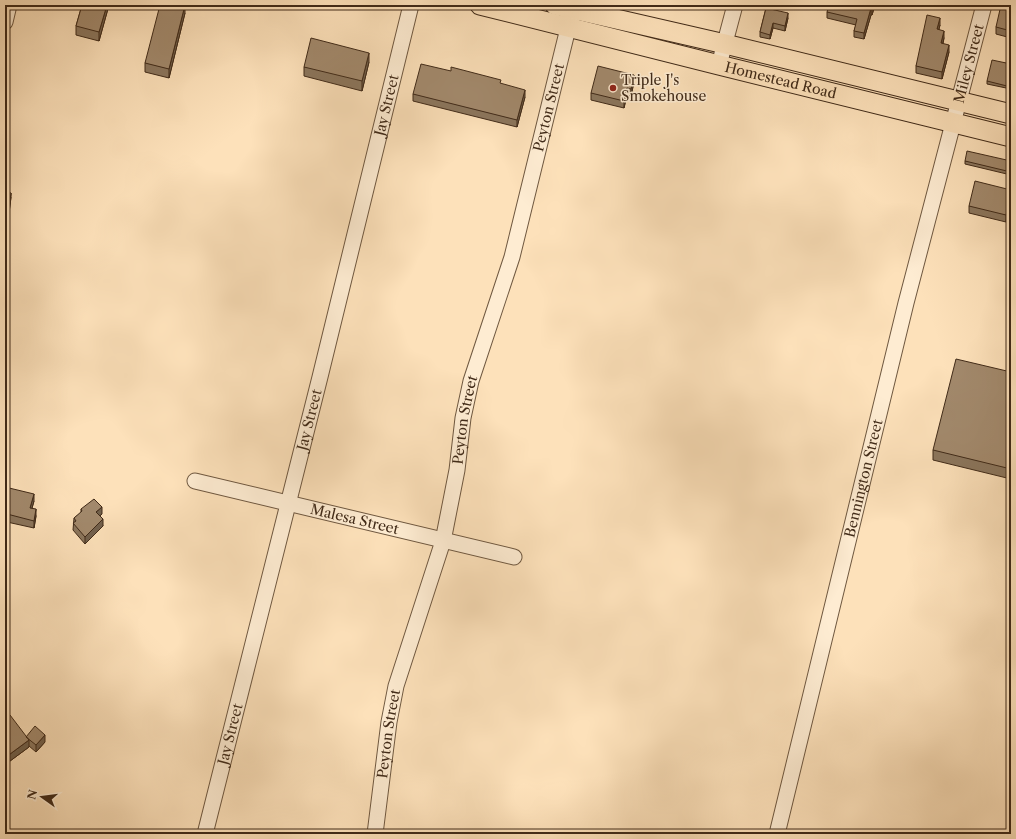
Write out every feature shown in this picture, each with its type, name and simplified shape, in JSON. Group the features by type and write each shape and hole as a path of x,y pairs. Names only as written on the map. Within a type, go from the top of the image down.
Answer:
{"main road":[{"name":"Homestead Road","path":"482,5 566,14 725,44 1011,114"},
{"name":"Homestead Road","path":"566,14 719,65 1011,136"}],"street":[{"path":"5,22 9,5"},
{"name":"Jay Street","path":"205,834 322,370 411,5"},
{"path":"719,65 735,5"},
{"name":"Miley Street","path":"953,123 984,5"},
{"name":"Peyton Street","path":"375,834 389,722 396,686 443,541 457,470 463,418 471,381 512,257 566,14"},
{"name":"Bennington Street","path":"777,834 906,303 953,123"},
{"name":"Malesa Street","path":"195,481 514,557"}],"building":[{"path":"82,5 107,5 99,32 76,26"},
{"path":"160,5 185,5 169,69 145,63"},
{"path":"829,5 874,5 872,9 871,8 864,33 854,31 857,19 827,12"},
{"path":"1001,5 1011,5 1011,31 996,27"},
{"path":"766,8 788,13 785,26 773,23 770,35 760,32"},
{"path":"927,15 940,18 937,29 944,31 941,43 949,45 942,72 916,66"},
{"path":"311,38 369,53 362,81 304,67"},
{"path":"992,60 1011,64 1011,87 987,81"},
{"path":"421,64 451,71 451,67 501,80 500,83 525,90 517,120 413,94"},
{"name":"Triple J's Smokehouse","path":"598,66 634,75 631,89 627,88 624,101 591,93"},
{"path":"967,151 1011,161 1011,172 965,161"},
{"path":"975,181 1011,190 1006,215 969,206"},
{"path":"5,191 11,193 9,208 5,207"},
{"path":"956,359 1011,372 1011,469 933,450"},
{"path":"5,487 34,494 30,508 36,509 34,521 7,514 5,524"},
{"path":"94,499 102,507 96,512 103,519 85,537 73,523 76,521 74,518 82,511 81,509"},
{"path":"10,715 29,740 6,757 5,719"},
{"path":"35,726 45,735 36,745 26,737"}],"place":[{"name":"Triple J's Smokehouse","path":"613,88"}]}
